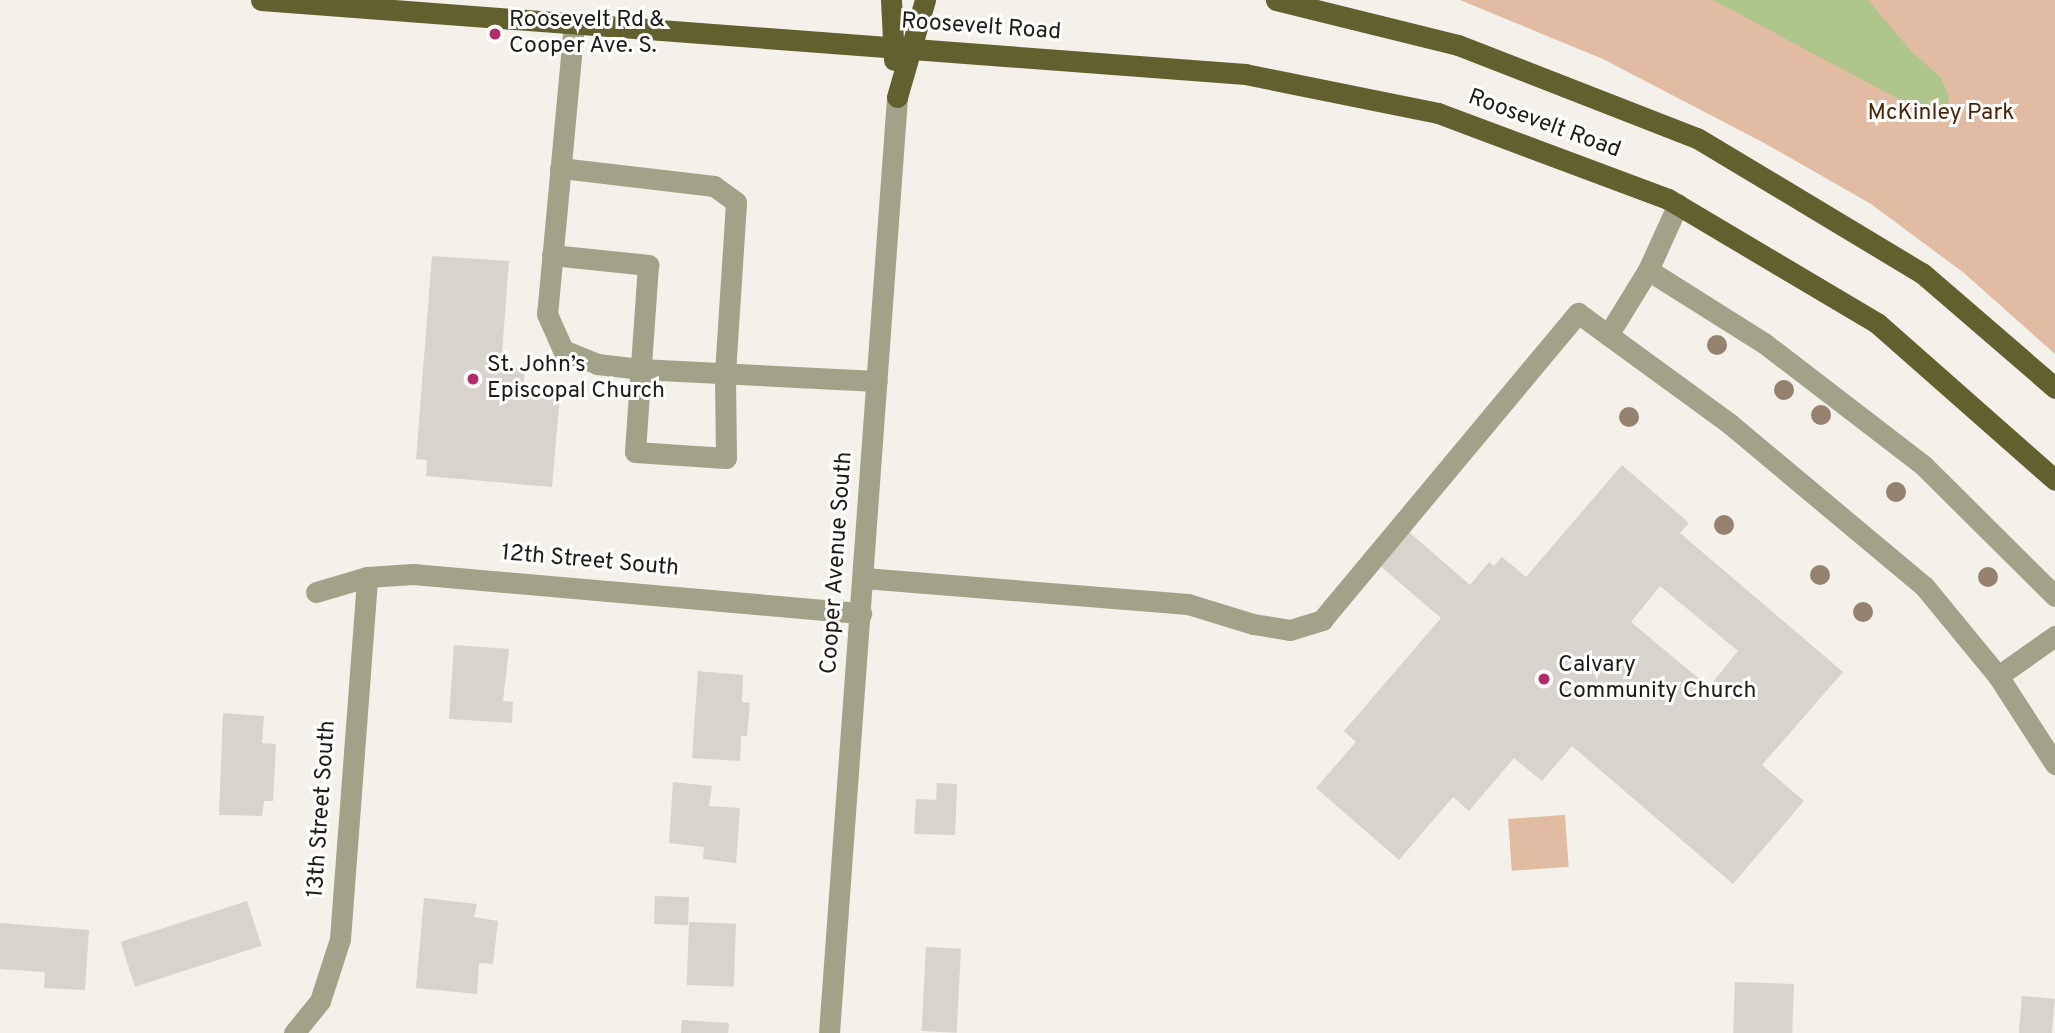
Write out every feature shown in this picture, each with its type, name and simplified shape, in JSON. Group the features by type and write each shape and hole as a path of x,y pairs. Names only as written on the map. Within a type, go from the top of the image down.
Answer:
{"main road":[{"name":"Roosevelt Road","path":"261,0 1245,74 1437,113 1678,204 1877,323 2055,480"},
{"name":"Cooper Avenue South","path":"891,0 902,49 897,96"},
{"name":"Cooper Avenue South","path":"902,49 925,0"},
{"name":"Roosevelt Road","path":"1276,0 1458,45 1698,138 1922,273 2055,388"}],"street":[{"path":"574,24 547,314 563,350 597,364 640,369 877,381"},
{"name":"Cooper Avenue South","path":"829,1033 897,96"},
{"path":"552,256 648,265 635,452 726,458 725,373 736,202 715,186 560,168"},
{"path":"1608,335 1648,270 1678,204"},
{"path":"1648,270 1764,343 1923,465 2055,596"},
{"path":"864,578 1188,604 1253,624 1290,630 1322,620 1578,313 1730,424 1924,586 1998,676 2055,764"},
{"name":"12th Street South","path":"316,593 367,577 438,575 861,613"},
{"name":"13th Street South","path":"294,1033 320,1001 340,939 367,577"},
{"path":"1998,676 2055,636"}],"green space":[{"name":"McKinley Park","path":"1460,0 2055,0 2055,354 1964,273 1871,204 1766,144 1603,59"},
{"path":"1565,815 1569,867 1512,871 1508,819"}],"shaded area":[{"path":"1713,0 1868,0 1911,51 1941,78 1949,97 1946,111 1931,113 1904,102"}],"building":[{"name":"St. John’s Episcopal Church","path":"432,256 509,261 501,365 525,367 523,392 560,395 552,487 426,476 427,460 416,459"},
{"name":"Calvary Community Church","path":"1622,465 1689,523 1680,533 1843,672 1762,765 1804,801 1733,884 1572,746 1542,781 1514,758 1469,811 1453,797 1399,860 1316,788 1356,742 1344,731 1441,618 1379,565 1408,531 1470,585 1489,562 1494,566 1502,557 1526,577","holes":["1660,586 1738,651 1709,687 1631,622"]},
{"path":"454,645 509,649 503,701 513,702 512,723 449,719"},
{"path":"698,671 743,675 742,702 750,703 747,736 741,736 740,761 692,758"},
{"path":"223,713 264,716 262,743 276,744 273,801 264,801 262,816 219,815"},
{"path":"673,782 712,786 709,806 740,808 736,863 703,859 704,847 669,843"},
{"path":"937,783 957,784 955,835 914,834 916,799 936,800"},
{"path":"655,896 689,897 688,925 654,924"},
{"path":"424,898 477,904 474,917 498,921 493,964 479,963 477,994 416,988"},
{"path":"247,901 262,946 135,987 121,942"},
{"path":"689,922 736,924 734,987 687,985"},
{"path":"0,923 89,930 85,990 44,988 45,972 0,969"},
{"path":"926,947 961,949 957,1033 922,1031"},
{"path":"1735,982 1794,984 1792,1033 1733,1033"},
{"path":"2022,996 2055,999 2052,1033 2019,1033"},
{"path":"682,1020 729,1023 728,1033 681,1033"}],"place":[{"name":"Roosevelt Rd & Cooper Ave. S.","path":"495,34"},
{"name":"St. John’s Episcopal Church","path":"473,379"},
{"name":"Calvary Community Church","path":"1544,679"}]}
